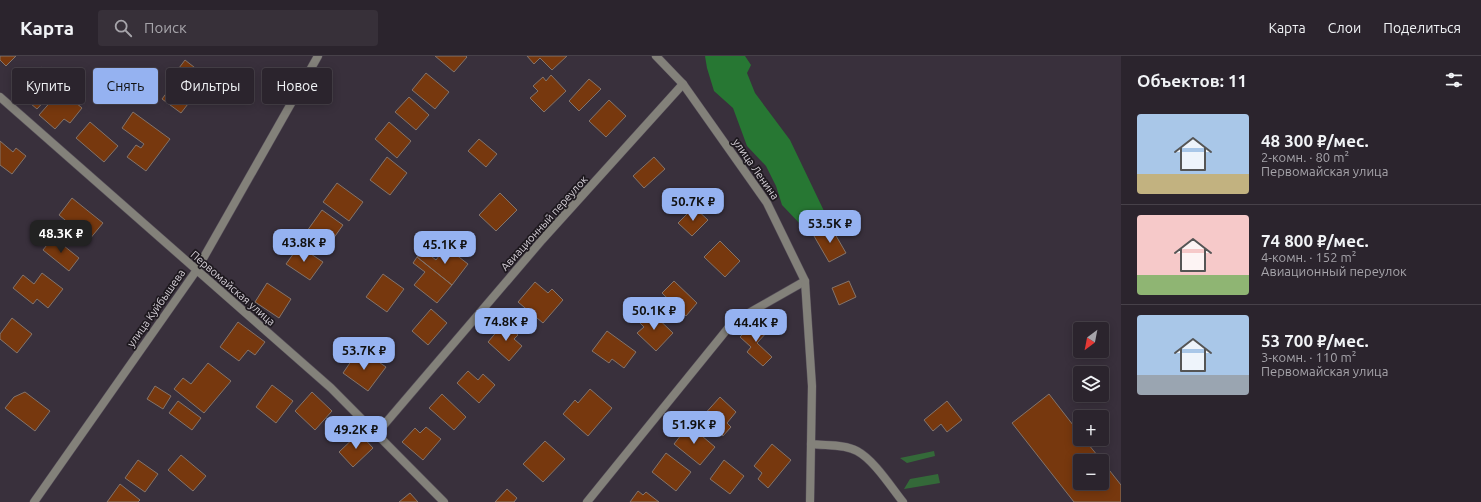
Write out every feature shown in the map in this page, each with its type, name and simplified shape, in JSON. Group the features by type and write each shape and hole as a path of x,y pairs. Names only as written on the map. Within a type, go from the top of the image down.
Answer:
{"street":[{"name":"улица Куйбышева","path":"34,502 196,271 318,56"},
{"name":"улица Ленина","path":"656,56 683,84 767,204 805,281 812,386 810,502"},
{"name":"Авиационный переулок","path":"377,433 542,240 683,84"},
{"name":"Первомайская улица","path":"0,97 330,388 377,433 444,502"},
{"path":"587,502 733,322 805,281"},
{"path":"811,444 856,450 867,457 903,502"}],"green space":[{"path":"705,56 745,56 751,65 747,73 755,93 790,140 824,211 814,223 803,227 782,205 776,186 766,166 747,146 733,108 714,91"},
{"path":"934,451 935,456 907,463 900,458"},
{"path":"938,474 940,483 904,489 910,479"}],"building":[{"path":"0,56 16,56 6,66 0,60"},
{"path":"435,56 466,56 467,57 454,72"},
{"path":"527,56 567,56 552,70 540,58 534,64"},
{"path":"185,60 195,68 179,68"},
{"path":"426,73 449,92 435,109 412,90"},
{"path":"551,75 566,91 544,112 530,98 538,91 533,86 543,77 546,81"},
{"path":"589,79 601,89 579,111 569,101"},
{"path":"166,94 166,102 162,99"},
{"path":"409,97 429,115 416,130 395,112"},
{"path":"609,100 626,116 606,137 589,121"},
{"path":"31,104 42,104 37,109"},
{"path":"49,104 77,104 82,108 70,123 64,119 55,129 39,115"},
{"path":"169,104 188,104 181,113"},
{"path":"133,112 170,139 146,171 127,157 136,145 141,148 144,144 122,128"},
{"path":"90,122 118,146 104,162 76,138"},
{"path":"389,122 411,141 397,158 375,139"},
{"path":"479,139 497,154 486,167 468,151"},
{"path":"0,141 13,152 16,148 26,156 12,174 0,165"},
{"path":"387,157 407,173 390,195 370,180"},
{"path":"654,157 665,169 644,188 633,176"},
{"path":"337,183 363,202 349,221 323,202"},
{"path":"500,193 517,210 496,231 479,215"},
{"path":"72,198 103,223 89,240 59,215"},
{"path":"694,207 708,220 692,236 678,223"},
{"path":"322,210 343,225 328,246 307,231"},
{"path":"831,227 846,253 829,262 814,236"},
{"path":"53,237 79,258 69,271 43,250"},
{"path":"720,241 740,261 725,277 704,257"},
{"path":"299,246 323,262 310,280 286,264"},
{"path":"446,247 468,264 452,285 417,257 423,250 436,260"},
{"path":"417,257 452,285 437,303 414,285 425,272 413,263"},
{"path":"42,273 63,289 48,308 37,299 33,304 13,288 23,275 34,284"},
{"path":"383,274 404,289 387,312 366,297"},
{"path":"674,281 697,303 686,316 662,293"},
{"path":"849,281 856,297 839,305 832,288"},
{"path":"535,282 548,293 552,289 563,300 543,323 518,302"},
{"path":"267,283 291,299 279,318 255,302"},
{"path":"431,309 447,323 428,345 412,331"},
{"path":"649,310 673,333 656,351 637,333 644,327 638,321"},
{"path":"12,318 32,334 17,353 0,339 0,334"},
{"path":"756,320 768,331 757,343 772,357 763,366 747,352 751,347 740,337"},
{"path":"238,322 265,342 255,355 248,350 239,361 220,347"},
{"path":"504,323 518,335 514,339 522,346 509,361 488,342"},
{"path":"607,331 636,352 624,368 612,359 609,363 592,351"},
{"path":"356,354 366,361 370,356 386,367 368,391 343,373"},
{"path":"208,363 231,381 204,413 174,389 183,378 191,384"},
{"path":"468,371 478,380 483,374 495,385 479,403 457,383"},
{"path":"272,385 293,401 276,423 256,407"},
{"path":"155,386 171,396 163,409 147,399"},
{"path":"590,389 612,408 588,436 563,414 575,400 578,403"},
{"path":"25,392 50,411 35,431 5,408 14,397"},
{"path":"312,392 332,411 315,430 295,411"},
{"path":"442,394 466,417 454,430 429,408"},
{"path":"1049,394 1073,425 1073,446 1090,446 1096,454 1073,454 1073,490 1109,490 1109,470 1121,485 1121,502 1074,502 1012,423"},
{"path":"720,397 736,412 727,423 731,427 723,436 702,417"},
{"path":"178,401 201,418 192,430 169,413"},
{"path":"947,401 962,420 947,432 941,424 933,431 924,420"},
{"path":"689,425 715,447 700,465 674,444"},
{"path":"426,427 441,439 423,460 402,442 415,428 420,433"},
{"path":"359,433 373,448 353,467 339,452"},
{"path":"545,441 565,459 543,482 523,464"},
{"path":"772,444 791,460 768,488 758,479 762,473 754,466"},
{"path":"666,453 691,472 676,491 652,472"},
{"path":"181,455 206,476 193,491 168,470"},
{"path":"138,460 158,474 145,492 125,478"},
{"path":"724,460 744,476 730,494 710,479"},
{"path":"120,484 140,500 138,502 107,502"},
{"path":"507,489 517,498 514,502 495,502"},
{"path":"638,491 643,495 646,492 659,502 630,502"},
{"path":"410,493 418,502 399,502"}]}
